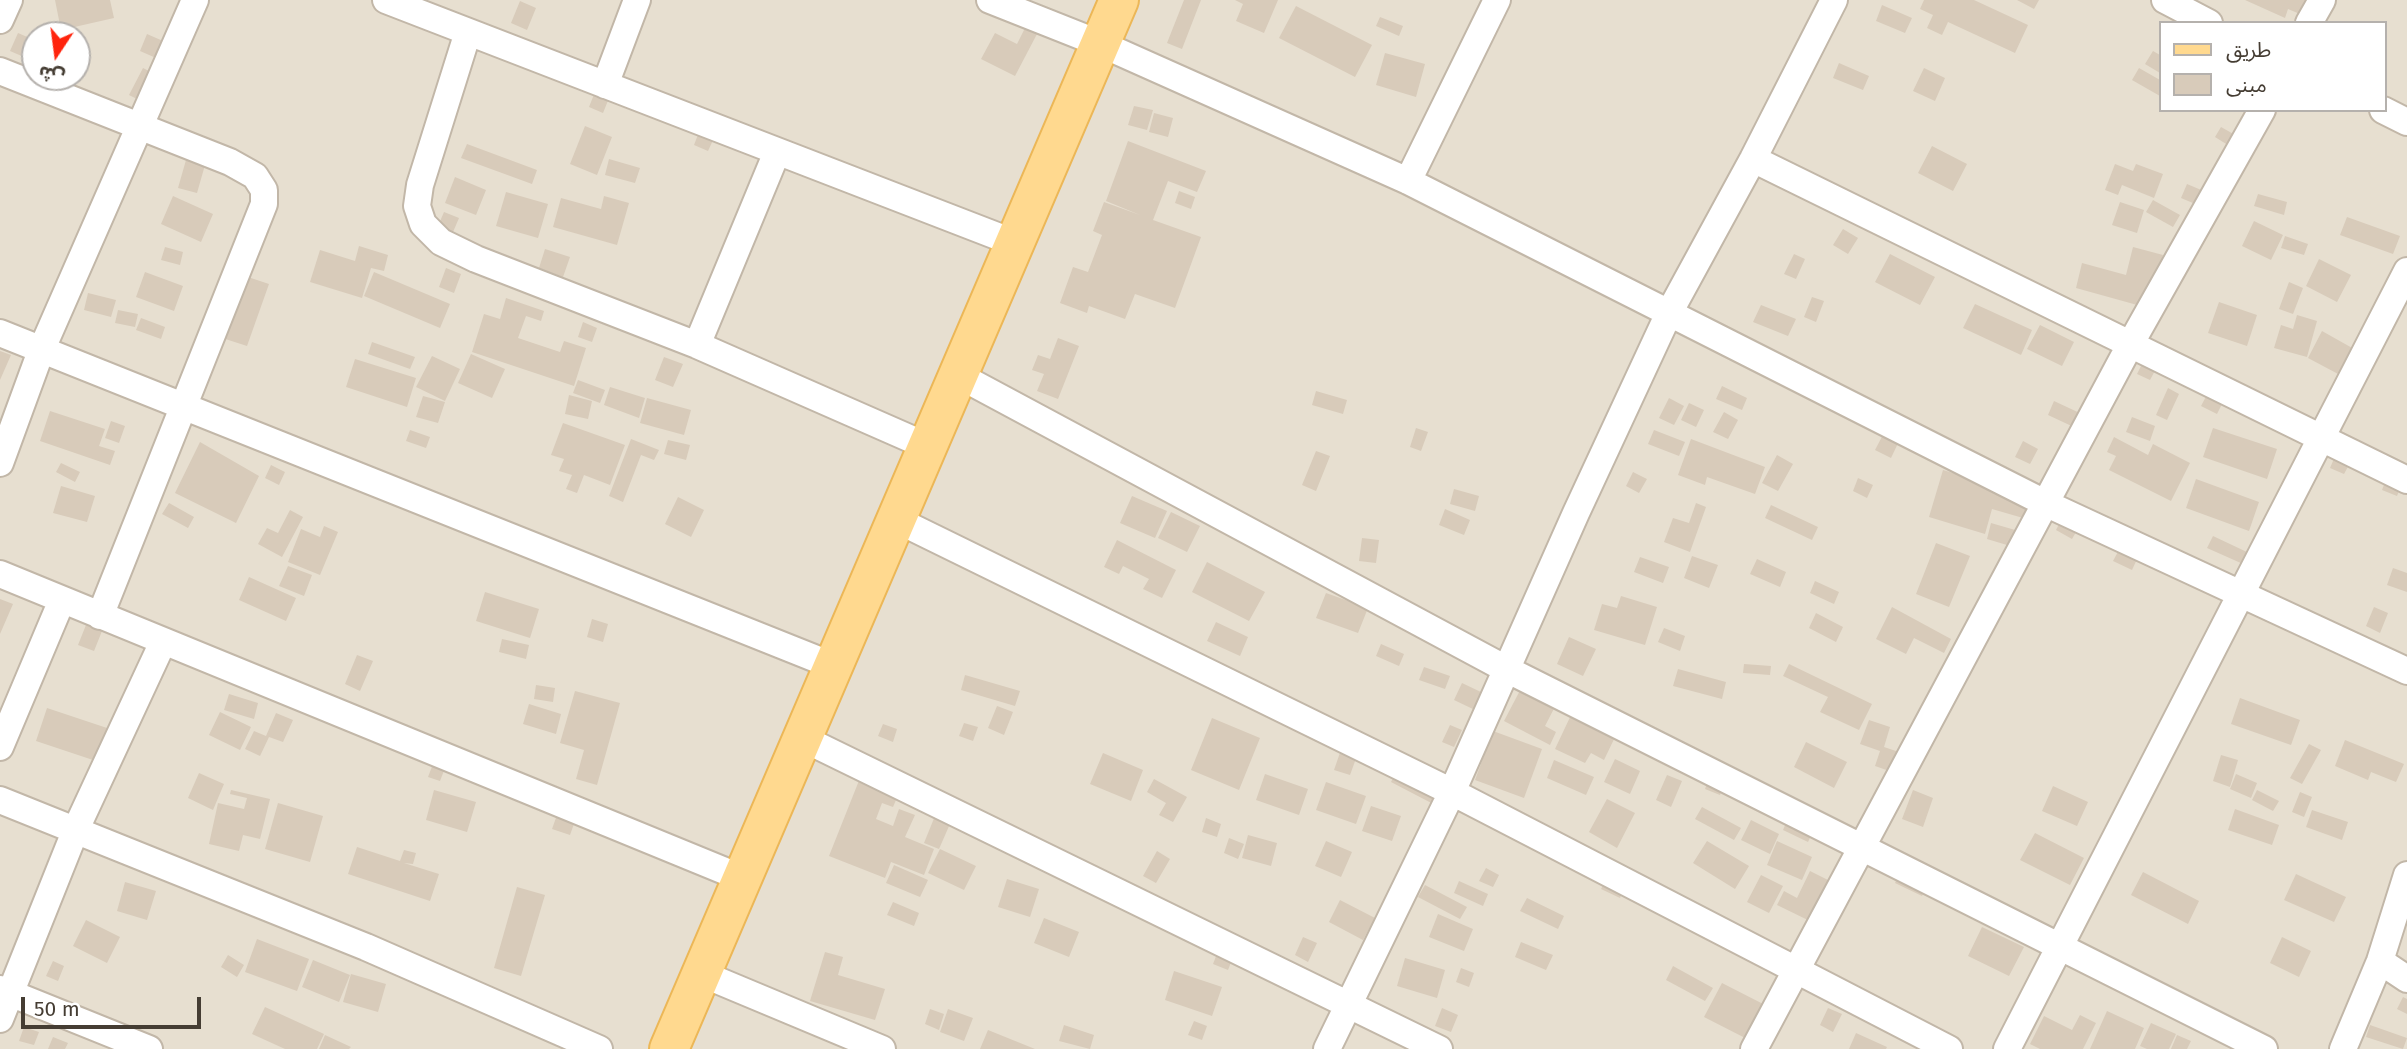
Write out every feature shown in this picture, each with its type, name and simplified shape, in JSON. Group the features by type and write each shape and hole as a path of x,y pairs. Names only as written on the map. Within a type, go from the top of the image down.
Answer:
{"main road":[{"path":"669,1049 1119,0"}],"street":[{"path":"0,20 9,0"},
{"path":"0,463 41,351 195,0"},
{"path":"386,0 1015,243"},
{"path":"605,85 638,0"},
{"path":"990,0 1101,44 1408,181 2047,504 2407,671"},
{"path":"1408,181 1497,0"},
{"path":"1327,1049 1452,792 1670,313 1754,159 1834,0"},
{"path":"2310,21 2322,0"},
{"path":"2176,2 2206,21"},
{"path":"468,32 420,185 417,206 423,224 441,242 476,259 697,345 927,446"},
{"path":"0,71 139,129 230,162 255,176 264,190 264,204 100,616"},
{"path":"1754,1049 2131,343 2261,112"},
{"path":"2386,112 2407,122"},
{"path":"697,345 777,152"},
{"path":"1754,159 2407,480"},
{"path":"2007,1049 2407,271"},
{"path":"0,333 834,666"},
{"path":"958,375 1506,669 1862,850 2264,1049"},
{"path":"895,519 1452,792 1799,969 1949,1049"},
{"path":"0,574 742,878"},
{"path":"0,747 62,600"},
{"path":"0,1019 5,991 76,829 163,642"},
{"path":"802,738 1439,1049"},
{"path":"0,800 366,947 599,1049"},
{"path":"2343,1049 2380,961 2407,875"},
{"path":"2380,961 2407,979"},
{"path":"700,973 882,1049"},
{"path":"5,991 149,1049"}],"shaded area":[{"path":"0,0 2407,0 2407,1049 0,1049"}],"building":[{"path":"55,0 110,0 114,18 91,23 91,21 59,21"},
{"path":"1184,0 1201,0 1182,49 1167,43"},
{"path":"1235,0 1278,0 1264,33 1236,21 1243,4"},
{"path":"1924,0 1974,0 2028,25 2015,53 1948,22 1942,35 1927,28 1933,15 1920,9"},
{"path":"2017,0 2039,0 2034,9"},
{"path":"2245,0 2309,0 2307,17 2288,9 2285,18"},
{"path":"520,1 536,8 527,30 511,23"},
{"path":"1882,5 1912,18 1905,33 1876,21"},
{"path":"1296,6 1372,45 1355,77 1279,38"},
{"path":"1380,17 1403,26 1399,36 1376,26"},
{"path":"1025,28 1037,34 1015,76 981,59 995,33 1017,44"},
{"path":"18,33 21,34 21,56 10,51"},
{"path":"147,34 163,41 156,58 140,51"},
{"path":"2153,51 2158,54 2158,72 2145,64"},
{"path":"1385,53 1425,64 1416,97 1376,85"},
{"path":"1839,63 1869,76 1863,90 1833,78"},
{"path":"143,68 157,75 143,102 129,95"},
{"path":"1924,68 1945,78 1935,101 1913,91"},
{"path":"2139,68 2158,79 2158,95 2132,80"},
{"path":"599,82 613,88 603,113 589,107"},
{"path":"1134,106 1153,110 1147,130 1128,125"},
{"path":"1154,113 1173,118 1168,137 1149,132"},
{"path":"585,126 612,137 597,175 570,164"},
{"path":"2221,127 2237,136 2231,147 2215,137"},
{"path":"699,132 714,138 708,151 694,145"},
{"path":"1128,141 1206,171 1197,192 1168,181 1153,220 1201,237 1175,308 1135,294 1125,319 1089,306 1087,313 1060,303 1073,267 1088,272 1102,235 1093,231 1104,202 1140,215 1106,201"},
{"path":"467,144 537,170 532,184 461,158"},
{"path":"1932,146 1967,164 1953,191 1918,173"},
{"path":"609,159 640,168 635,183 605,175"},
{"path":"186,160 205,165 197,193 178,188"},
{"path":"2115,164 2133,171 2136,164 2163,174 2154,198 2122,185 2118,195 2105,190"},
{"path":"455,177 486,190 476,215 445,203"},
{"path":"2187,184 2206,192 2200,206 2181,198"},
{"path":"1179,191 1195,197 1191,209 1175,203"},
{"path":"506,192 548,204 538,238 496,226"},
{"path":"2258,194 2287,202 2284,215 2254,206"},
{"path":"173,196 213,214 201,242 161,224"},
{"path":"604,196 629,203 617,245 553,227 561,198 601,209"},
{"path":"2153,200 2180,215 2173,227 2146,212"},
{"path":"2120,202 2144,210 2137,233 2112,225"},
{"path":"444,212 459,218 453,232 438,226"},
{"path":"2347,217 2400,236 2393,254 2340,235"},
{"path":"2254,221 2283,235 2271,260 2242,246"},
{"path":"1843,229 1858,238 1848,254 1833,245"},
{"path":"2285,236 2308,244 2304,255 2281,248"},
{"path":"359,246 388,255 384,271 371,268 362,298 310,282 320,250 355,261"},
{"path":"165,247 183,252 180,265 161,260"},
{"path":"2133,247 2163,255 2148,308 2076,288 2082,263 2126,275"},
{"path":"545,249 570,257 563,277 539,268"},
{"path":"1794,254 1805,259 1796,279 1784,274"},
{"path":"1890,254 1935,277 1920,305 1875,282"},
{"path":"2319,259 2351,275 2337,302 2306,286"},
{"path":"446,268 461,274 454,293 439,287"},
{"path":"230,271 269,284 247,346 213,335"},
{"path":"145,272 183,286 174,311 136,297"},
{"path":"374,272 450,304 440,328 364,296"},
{"path":"2289,282 2303,288 2293,314 2279,309"},
{"path":"88,293 116,300 111,317 84,310"},
{"path":"1812,297 1824,301 1816,322 1804,317"},
{"path":"506,298 544,311 541,321 526,316 518,338 560,352 564,341 586,348 574,386 472,352 484,314 500,319"},
{"path":"2219,302 2257,315 2247,346 2208,333"},
{"path":"1975,304 2032,330 2021,355 1963,328"},
{"path":"1761,305 1796,319 1788,336 1753,322"},
{"path":"118,310 138,314 135,327 115,323"},
{"path":"2297,315 2317,321 2307,357 2274,348 2281,325 2293,329"},
{"path":"141,318 165,327 161,339 136,330"},
{"path":"583,322 597,328 592,342 578,337"},
{"path":"2040,325 2074,342 2062,366 2027,349"},
{"path":"2322,331 2354,349 2340,375 2308,358"},
{"path":"1058,338 1079,346 1058,399 1037,391 1044,374 1032,370 1038,355 1050,359"},
{"path":"372,342 415,357 410,369 368,354"},
{"path":"0,351 11,355 0,380"},
{"path":"471,354 505,369 492,398 458,383"},
{"path":"432,356 460,369 445,401 416,387"},
{"path":"664,357 683,364 673,387 655,380"},
{"path":"2145,358 2158,365 2150,380 2137,374"},
{"path":"355,359 416,378 407,407 346,387"},
{"path":"578,380 605,390 600,403 573,393"},
{"path":"1722,386 1747,398 1742,410 1716,399"},
{"path":"610,387 645,398 639,418 604,405"},
{"path":"2168,388 2179,394 2167,420 2156,415"},
{"path":"1316,391 1347,400 1343,414 1312,405"},
{"path":"2209,391 2225,398 2217,414 2201,406"},
{"path":"569,395 592,401 588,419 565,414"},
{"path":"423,396 445,402 438,423 416,417"},
{"path":"647,398 691,410 684,435 640,423"},
{"path":"1669,398 1684,406 1674,425 1659,418"},
{"path":"2054,401 2084,415 2078,429 2048,415"},
{"path":"1689,403 1704,410 1696,427 1681,420"},
{"path":"50,411 105,429 99,446 115,451 110,465 40,441"},
{"path":"1724,412 1738,420 1728,439 1713,432"},
{"path":"2132,417 2155,426 2150,441 2126,432"},
{"path":"111,421 125,426 119,443 105,438"},
{"path":"563,423 625,445 610,485 584,475 577,493 566,489 572,475 559,471 564,459 551,455"},
{"path":"1416,428 1428,432 1421,451 1410,447"},
{"path":"2213,428 2277,449 2267,479 2203,457"},
{"path":"1886,429 1901,437 1891,458 1875,450"},
{"path":"410,430 430,437 426,448 406,441"},
{"path":"1654,430 1685,442 1679,456 1648,444"},
{"path":"2114,437 2148,455 2153,444 2190,463 2171,501 2109,470 2116,456 2107,452"},
{"path":"631,439 659,450 654,460 641,455 623,502 609,496"},
{"path":"1691,439 1765,467 1755,494 1707,477 1705,485 1678,475"},
{"path":"668,440 690,445 686,460 664,454"},
{"path":"2023,441 2038,449 2030,464 2015,457"},
{"path":"200,442 259,476 236,523 175,493"},
{"path":"1316,451 1330,456 1316,491 1302,485"},
{"path":"2336,454 2351,461 2344,474 2330,468"},
{"path":"1777,455 1793,464 1778,491 1762,483"},
{"path":"61,463 80,472 75,482 56,472"},
{"path":"271,465 285,472 279,485 265,478"},
{"path":"1943,470 2030,496 2023,518 1992,509 1985,534 1929,517"},
{"path":"1633,472 1647,479 1639,493 1626,486"},
{"path":"2387,477 2402,483 2397,496 2382,490"},
{"path":"1858,478 1873,485 1867,498 1853,491"},
{"path":"2196,479 2259,502 2249,531 2186,508"},
{"path":"61,486 95,496 87,522 53,513"},
{"path":"1454,489 1479,496 1475,511 1450,504"},
{"path":"1132,496 1167,511 1155,538 1120,523"},
{"path":"678,497 704,510 691,537 665,524"},
{"path":"169,503 194,517 188,528 162,514"},
{"path":"1696,503 1706,507 1690,552 1664,542 1673,518 1689,523"},
{"path":"1771,505 1818,527 1812,540 1765,518"},
{"path":"1445,509 1470,520 1464,535 1439,525"},
{"path":"290,510 303,517 282,557 258,544 267,528 278,533"},
{"path":"2066,511 2083,520 2072,539 2056,530"},
{"path":"1171,512 1200,526 1187,552 1158,538"},
{"path":"1991,523 2022,532 2017,548 1987,539"},
{"path":"324,526 338,532 320,575 288,562 301,529 320,537"},
{"path":"2213,536 2249,553 2243,564 2207,548"},
{"path":"1362,538 1379,540 1376,563 1359,561"},
{"path":"1117,540 1176,570 1162,598 1143,589 1149,579 1123,566 1119,574 1104,567"},
{"path":"1936,543 1970,556 1949,607 1916,594"},
{"path":"2120,548 2138,557 2132,570 2113,561"},
{"path":"1692,556 1718,565 1709,588 1684,578"},
{"path":"1640,557 1669,567 1663,583 1634,572"},
{"path":"1757,559 1786,572 1780,587 1750,574"},
{"path":"1207,562 1265,592 1249,621 1192,592"},
{"path":"288,566 312,575 304,596 279,586"},
{"path":"2393,568 2407,573 2407,592 2387,585"},
{"path":"249,577 296,598 286,621 239,600"},
{"path":"1815,581 1839,592 1834,604 1810,593"},
{"path":"485,592 539,609 530,638 476,621"},
{"path":"1326,593 1368,608 1358,633 1316,618"},
{"path":"1621,596 1657,607 1645,645 1594,630 1602,604 1617,608"},
{"path":"0,599 13,604 0,634"},
{"path":"1892,607 1951,639 1944,653 1914,638 1906,654 1876,639"},
{"path":"2374,607 2388,613 2380,633 2366,626"},
{"path":"1816,613 1843,627 1836,642 1809,628"},
{"path":"592,619 608,624 603,642 587,637"},
{"path":"1216,622 1248,637 1240,656 1207,641"},
{"path":"86,625 102,631 94,651 78,645"},
{"path":"1664,628 1685,636 1680,651 1658,642"},
{"path":"1569,637 1596,649 1583,676 1557,664"},
{"path":"502,639 529,645 526,659 499,652"},
{"path":"1381,644 1404,654 1399,666 1376,656"},
{"path":"357,655 373,661 360,691 345,684"},
{"path":"1744,664 1771,666 1770,675 1743,673"},
{"path":"1789,664 1872,704 1859,730 1820,712 1828,697 1783,676"},
{"path":"1424,667 1450,676 1445,689 1419,680"},
{"path":"1678,669 1726,682 1722,699 1673,686"},
{"path":"965,675 1020,691 1015,706 961,690"},
{"path":"1526,679 1560,697 1545,726 1556,732 1550,745 1504,721"},
{"path":"1462,683 1483,693 1475,710 1454,700"},
{"path":"536,685 555,688 553,702 534,699"},
{"path":"575,691 620,703 597,785 576,779 584,750 560,743"},
{"path":"229,694 258,703 254,719 224,710"},
{"path":"2240,698 2300,720 2291,745 2231,724"},
{"path":"529,704 561,714 556,734 523,724"},
{"path":"997,706 1013,712 1004,735 988,728"},
{"path":"47,708 110,729 99,762 36,741"},
{"path":"220,712 251,727 240,750 209,735"},
{"path":"276,713 293,720 283,742 269,737 260,756 245,749 254,731 266,736"},
{"path":"1572,713 1616,735 1604,760 1591,753 1585,763 1555,749"},
{"path":"1212,718 1260,738 1239,790 1191,770"},
{"path":"1869,720 1890,727 1884,747 1905,754 1898,774 1875,766 1880,751 1860,744"},
{"path":"964,723 978,727 973,741 959,736"},
{"path":"883,724 897,729 893,742 878,736"},
{"path":"1450,725 1462,730 1454,747 1442,742"},
{"path":"1493,731 1542,749 1524,798 1475,780"},
{"path":"2345,740 2404,764 2396,782 2371,772 2368,780 2335,766"},
{"path":"1806,742 1847,762 1834,788 1794,767"},
{"path":"2309,744 2321,750 2302,784 2290,778"},
{"path":"1342,747 1358,753 1350,775 1334,770"},
{"path":"1103,753 1143,770 1131,801 1090,784"},
{"path":"2221,755 2238,760 2230,787 2213,781"},
{"path":"1615,759 1640,771 1630,794 1604,782"},
{"path":"1554,760 1594,777 1586,795 1547,778"},
{"path":"433,764 445,768 440,781 428,777"},
{"path":"1400,764 1449,789 1439,807 1391,782"},
{"path":"199,773 224,784 213,810 188,798"},
{"path":"862,773 901,788 893,807 882,803 876,819 893,826 899,809 915,815 905,837 934,849 924,875 891,862 885,878 829,856"},
{"path":"1265,774 1308,789 1299,815 1256,800"},
{"path":"2236,774 2257,783 2251,798 2230,789"},
{"path":"1667,775 1682,781 1671,807 1656,800"},
{"path":"1710,775 1725,781 1720,795 1705,789"},
{"path":"1154,779 1187,797 1173,822 1159,815 1166,803 1147,792"},
{"path":"1326,782 1366,796 1356,824 1316,810"},
{"path":"2053,786 2088,802 2077,826 2042,811"},
{"path":"231,790 270,799 260,839 243,835 239,851 209,844 218,803 244,809 247,798 230,794"},
{"path":"434,790 476,802 467,832 426,820"},
{"path":"1913,790 1933,798 1923,827 1902,819"},
{"path":"2257,790 2279,801 2273,811 2252,800"},
{"path":"2300,792 2312,797 2304,817 2292,812"},
{"path":"1607,799 1635,813 1617,848 1589,832"},
{"path":"278,803 323,816 310,862 265,849"},
{"path":"1371,806 1401,816 1392,841 1362,831"},
{"path":"1702,807 1741,828 1734,840 1695,819"},
{"path":"2235,809 2279,825 2272,845 2228,830"},
{"path":"2312,810 2348,822 2342,840 2306,827"},
{"path":"937,811 953,817 939,849 924,843"},
{"path":"1790,814 1816,825 1808,842 1783,830"},
{"path":"557,815 575,821 570,835 552,829"},
{"path":"1206,818 1221,824 1217,837 1202,832"},
{"path":"1751,820 1779,834 1770,854 1741,840"},
{"path":"2035,833 2084,858 2070,885 2020,860"},
{"path":"1248,835 1277,843 1271,866 1242,858"},
{"path":"1229,838 1244,844 1238,859 1224,853"},
{"path":"1326,841 1352,852 1341,877 1315,866"},
{"path":"1707,841 1749,866 1735,889 1693,863"},
{"path":"1777,841 1812,857 1802,880 1767,865"},
{"path":"357,847 400,861 404,850 416,853 413,864 404,863 439,874 430,901 348,874"},
{"path":"940,849 976,866 964,890 928,873"},
{"path":"1157,851 1170,859 1156,883 1143,876"},
{"path":"894,865 928,880 920,897 886,883"},
{"path":"1486,868 1499,875 1493,887 1479,881"},
{"path":"1901,870 1928,883 1922,896 1895,883"},
{"path":"1810,871 1836,884 1816,924 1777,905 1784,891 1797,898"},
{"path":"2143,872 2199,901 2188,924 2131,895"},
{"path":"1609,874 1627,882 1620,898 1601,889"},
{"path":"2296,874 2346,897 2334,922 2284,900"},
{"path":"1761,875 1783,886 1769,913 1747,902"},
{"path":"1007,879 1039,889 1030,917 998,907"},
{"path":"1459,881 1488,894 1483,906 1454,893"},
{"path":"125,882 156,891 147,920 117,911"},
{"path":"1425,885 1467,907 1460,919 1418,897"},
{"path":"517,887 545,895 521,976 494,968"},
{"path":"1527,898 1564,916 1558,929 1520,911"},
{"path":"1340,900 1375,918 1363,940 1329,922"},
{"path":"893,902 919,913 914,926 887,915"},
{"path":"1438,914 1473,929 1464,951 1429,937"},
{"path":"1044,918 1079,932 1069,957 1034,943"},
{"path":"86,920 120,937 107,963 73,946"},
{"path":"1982,927 2024,947 2009,976 1968,956"},
{"path":"1303,937 1317,943 1308,962 1295,955"},
{"path":"2282,937 2311,951 2299,977 2270,963"},
{"path":"257,939 309,959 297,991 245,972"},
{"path":"1521,942 1553,955 1546,970 1515,957"},
{"path":"1220,946 1235,952 1228,970 1213,964"},
{"path":"825,952 843,957 838,975 885,989 875,1020 810,1001"},
{"path":"228,955 244,965 237,977 221,967"},
{"path":"1405,958 1445,970 1437,998 1397,986"},
{"path":"313,960 350,975 339,1002 302,987"},
{"path":"53,961 64,966 58,981 46,976"},
{"path":"1673,966 1713,988 1705,1001 1666,980"},
{"path":"1461,968 1474,973 1469,987 1456,982"},
{"path":"1174,971 1222,987 1212,1016 1165,1000"},
{"path":"351,974 386,984 378,1012 343,1002"},
{"path":"1722,983 1769,1007 1751,1041 1704,1017"},
{"path":"2403,997 2407,999 2407,1014 2397,1009"},
{"path":"265,1007 324,1034 317,1049 285,1049 252,1034"},
{"path":"1442,1008 1458,1015 1451,1032 1435,1026"},
{"path":"1828,1008 1842,1014 1833,1032 1820,1025"},
{"path":"930,1009 944,1014 939,1030 925,1024"},
{"path":"948,1009 973,1018 964,1041 940,1032"},
{"path":"2107,1011 2144,1028 2135,1049 2090,1049"},
{"path":"2080,1015 2096,1023 2083,1049 2040,1049 2030,1044 2044,1016 2072,1030"},
{"path":"1194,1021 1207,1026 1202,1040 1188,1035"},
{"path":"2151,1023 2176,1034 2169,1049 2147,1049 2140,1046"},
{"path":"1064,1025 1094,1035 1090,1049 1059,1041"},
{"path":"2370,1025 2407,1038 2403,1049 2366,1037"},
{"path":"24,1027 39,1032 34,1045 19,1041"},
{"path":"988,1030 1035,1049 980,1049"},
{"path":"1856,1033 1887,1047 1849,1049"},
{"path":"325,1035 351,1047 319,1049"},
{"path":"2177,1035 2191,1041 2187,1049 2171,1049"},
{"path":"53,1037 68,1043 65,1049 48,1049"}]}
